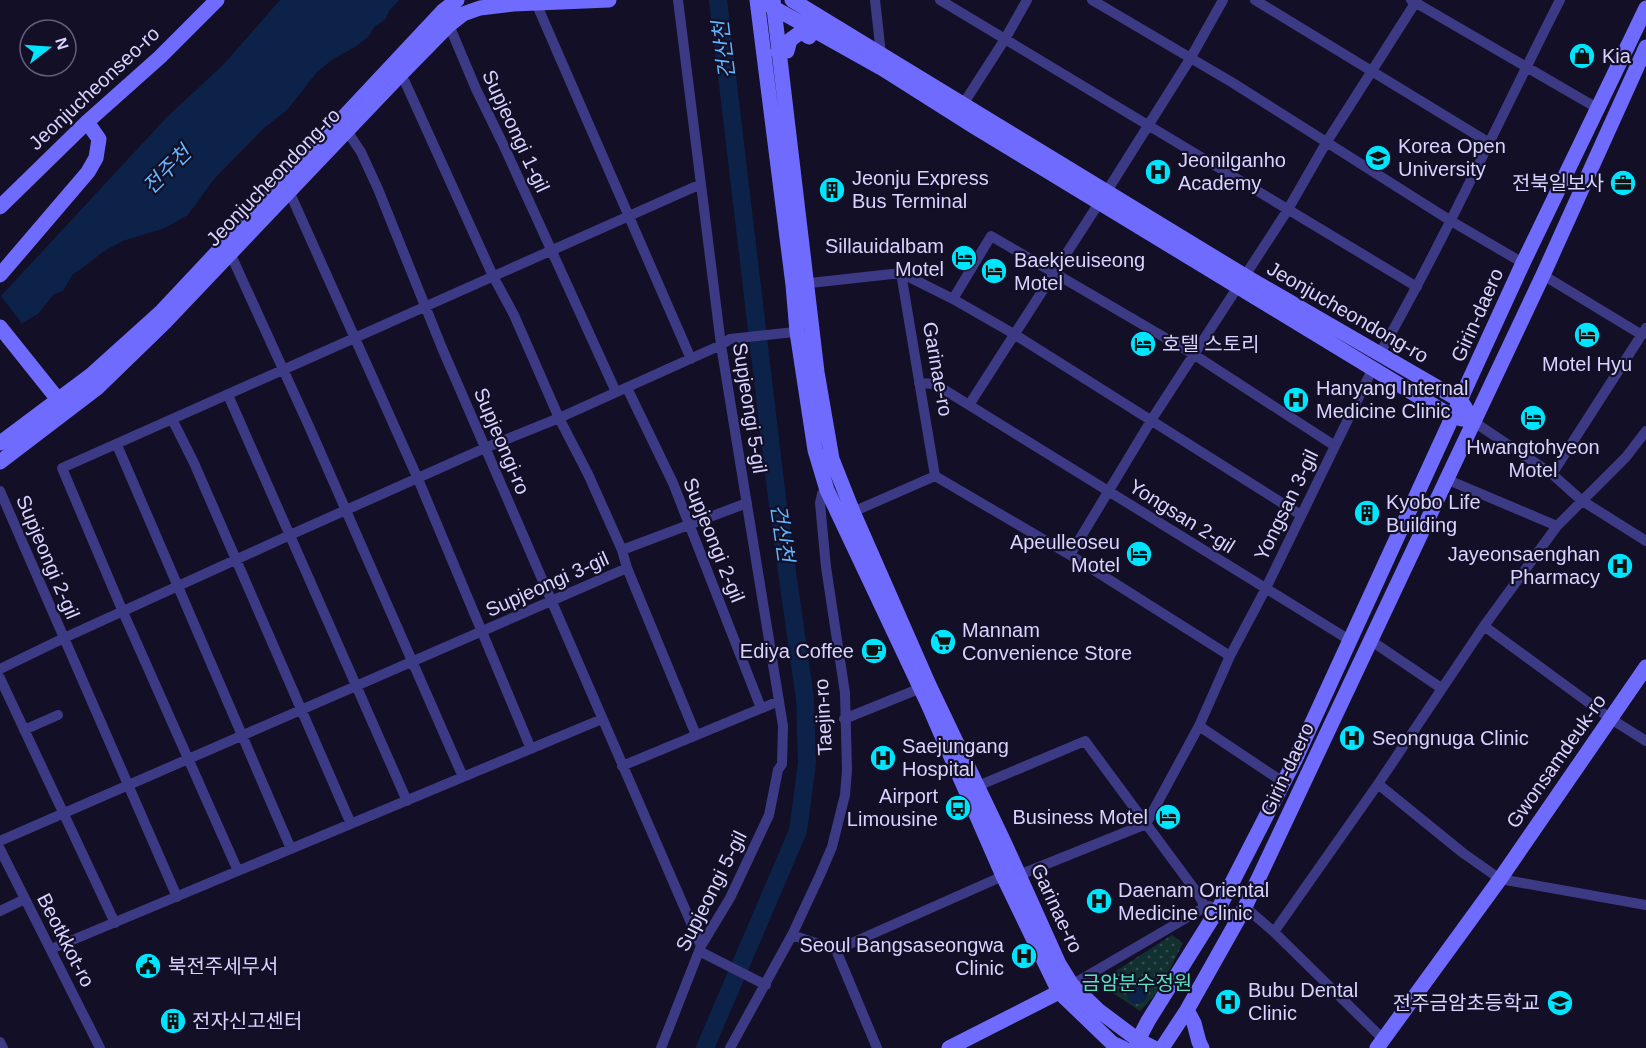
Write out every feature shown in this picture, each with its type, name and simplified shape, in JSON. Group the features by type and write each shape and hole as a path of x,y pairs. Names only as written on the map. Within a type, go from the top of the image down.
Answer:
{"street":[{"name":"Jeonjucheonseo-ro","path":"0,207 87,122 160,57 217,0"},
{"name":"Jeonjucheondong-ro","path":"0,462 60,402 162,311 443,11 458,0"},
{"name":"Jeonjucheondong-ro","path":"0,443 60,402 97,388 165,322 399,76 449,25 463,14 480,8 609,0"},
{"name":"Supjeongi 5-gil","path":"661,1048 700,948 730,898 769,815 782,764 783,726 747,503 701,184 678,0"},
{"name":"Jeonjucheondong-ro","path":"792,0 881,54 960,109 993,138 1103,197"},
{"path":"875,0 881,54"},
{"path":"940,0 1287,211 1417,287"},
{"path":"960,109 1027,0"},
{"path":"1092,0 1233,83 1451,221 1523,263"},
{"path":"969,405 1148,126 1223,0"},
{"path":"1255,0 1488,142"},
{"name":"Yongsan 3-gil","path":"1146,824 1199,726 1230,656 1265,590 1376,361 1451,221 1560,0"},
{"path":"1635,0 1644,12"},
{"path":"1414,1 1597,108"},
{"name":"Yongsan 2-gil","path":"1070,555 1193,354 1287,211 1326,143 1414,1"},
{"name":"Jeonjucheondong-ro","path":"766,2 960,109 1376,361 1454,417 1474,422"},
{"name":"Garinae-ro","path":"766,2 778,52 800,284 800,331 815,450 827,490 846,514"},
{"name":"Garinae-ro","path":"766,2 800,284"},
{"path":"536,3 691,359"},
{"name":"Girin-daero","path":"1136,1044 1283,782 1351,641 1523,263 1644,12"},
{"name":"Supjeongi 1-gil","path":"449,25 616,392"},
{"path":"778,52 787,51 790,40 801,32 809,36 814,29"},
{"path":"840,44 851,62 989,143 993,138"},
{"name":"Girin-daero","path":"1162,1048 1187,1010 1245,907 1544,275 1646,47"},
{"path":"399,76 405,82 493,276 523,334 559,418 588,474 622,550 627,568 696,735"},
{"path":"0,275 88,172 96,158 99,139 87,122"},
{"name":"Supjeongi-ro","path":"347,131 361,153 484,448 700,948"},
{"path":"238,871 123,612 63,468 701,184"},
{"path":"289,191 418,479"},
{"path":"953,299 991,236 1193,354 1335,446"},
{"path":"230,253 463,777"},
{"path":"800,284 901,273 953,299 1014,334 1301,515"},
{"name":"Garinae-ro","path":"901,273 935,476"},
{"path":"1544,275 1644,332 1552,474"},
{"path":"0,327 60,402"},
{"name":"Garinae-ro","path":"800,331 846,514 971,789 1018,875 1059,964 1066,989 1098,1011 1136,1044 1154,1048"},
{"name":"Supjeongi 2-gil","path":"0,669 290,535 484,448 627,388 725,342 800,331"},
{"name":"Jeonjucheondong-ro","path":"1376,361 1461,401 1474,422"},
{"name":"Yongsan 2-gil","path":"919,383 934,384 1265,590"},
{"name":"Supjeongi 2-gil","path":"627,388 673,483 761,708"},
{"path":"228,395 407,801"},
{"path":"173,421 194,463 351,824"},
{"path":"1474,422 1552,474 1581,500 1646,541"},
{"path":"1274,932 1378,784 1484,626 1557,526 1626,457 1646,431"},
{"path":"117,445 291,849"},
{"path":"846,514 935,476 1150,603 1230,656"},
{"name":"Supjeongi 3-gil","path":"418,479 444,546 531,749"},
{"path":"1446,479 1557,526"},
{"name":"Taejin-ro","path":"730,1048 762,983 792,935 832,847 845,795 847,770 845,693 826,567 820,504 822,494 827,490"},
{"name":"Supjeongi 2-gil","path":"0,491 128,785"},
{"path":"622,550 747,503"},
{"name":"Supjeongi 3-gil","path":"0,841 627,568"},
{"path":"1265,590 1351,641"},
{"path":"1484,626 1611,719 1646,741"},
{"path":"1370,640 1441,688"},
{"name":"Gwonsamdeuk-ro","path":"1379,1043 1500,879 1646,668"},
{"path":"0,678 115,923"},
{"path":"844,719 924,687"},
{"path":"622,766 779,700"},
{"path":"24,730 58,715"},
{"path":"51,950 602,719"},
{"name":"Girin-daero","path":"1199,726 1283,782"},
{"path":"949,1048 1066,989 1212,906 1146,824 1085,741 971,789"},
{"path":"1378,784 1463,853 1500,879 1646,905"},
{"path":"128,785 177,897"},
{"name":"Garinae-ro","path":"971,789 1003,876 1066,989 1112,1043 1123,1048"},
{"path":"1003,876 1018,875 1146,824"},
{"name":"Beotkkot-ro","path":"0,849 100,1048"},
{"name":"Garinae-ro","path":"836,950 1003,876"},
{"path":"0,911 25,899"},
{"path":"1245,907 1274,932 1379,1043"},
{"path":"792,935 836,950 877,1048"},
{"path":"700,948 711,958 762,983"},
{"path":"1187,1010 1202,1048"},
{"path":"0,1042 3,1048"}],"green space":[{"name":"금암분수정원","path":"1172,935 1183,943 1159,991 1140,1011 1107,989 1100,981"}],"water":[{"name":"전주천","path":"280,0 399,0 389,11 385,20 375,26 368,37 317,72 287,110 264,128 214,179 188,215 165,228 123,241 104,251 73,274 63,291 54,294 38,314 21,324 0,297 167,117 224,64"},
{"path":"1137,984 1144,987 1147,994 1144,1001 1137,1004 1130,1001 1127,994 1130,987"}],"pier":[{"path":"0,295 24,326 0,353"}],"waterway":[{"name":"건산천","path":"705,1048 798,831 807,763 805,699 779,515 718,0"}],"place":[{"name":"Kia","path":"1582,56"},
{"name":"Korea Open University","path":"1378,158"},
{"name":"Jeonilganho Academy","path":"1158,172"},
{"name":"전북일보사","path":"1623,183"},
{"name":"Jeonju Express Bus Terminal","path":"832,190"},
{"name":"Sillauidalbam Motel","path":"964,258"},
{"name":"Baekjeuiseong Motel","path":"994,271"},
{"name":"Motel Hyu","path":"1587,335"},
{"name":"호텔 스토리","path":"1143,344"},
{"name":"Hanyang Internal Medicine Clinic","path":"1296,400"},
{"name":"Hwangtohyeon Motel","path":"1533,418"},
{"name":"Kyobo Life Building","path":"1367,513"},
{"name":"Apeulleoseu Motel","path":"1139,554"},
{"name":"Jayeonsaenghan Pharmacy","path":"1620,566"},
{"name":"Mannam Convenience Store","path":"943,642"},
{"name":"Ediya Coffee","path":"874,651"},
{"name":"Seongnuga Clinic","path":"1352,738"},
{"name":"Saejungang Hospital","path":"883,758"},
{"name":"Airport Limousine","path":"958,808"},
{"name":"Business Motel","path":"1168,817"},
{"name":"Daenam Oriental Medicine Clinic","path":"1099,901"},
{"name":"Seoul Bangsaseongwa Clinic","path":"1024,956"},
{"name":"북전주세무서","path":"148,966"},
{"name":"Bubu Dental Clinic","path":"1228,1002"},
{"name":"전주금암초등학교","path":"1560,1003"},
{"name":"전자신고센터","path":"173,1021"}]}
